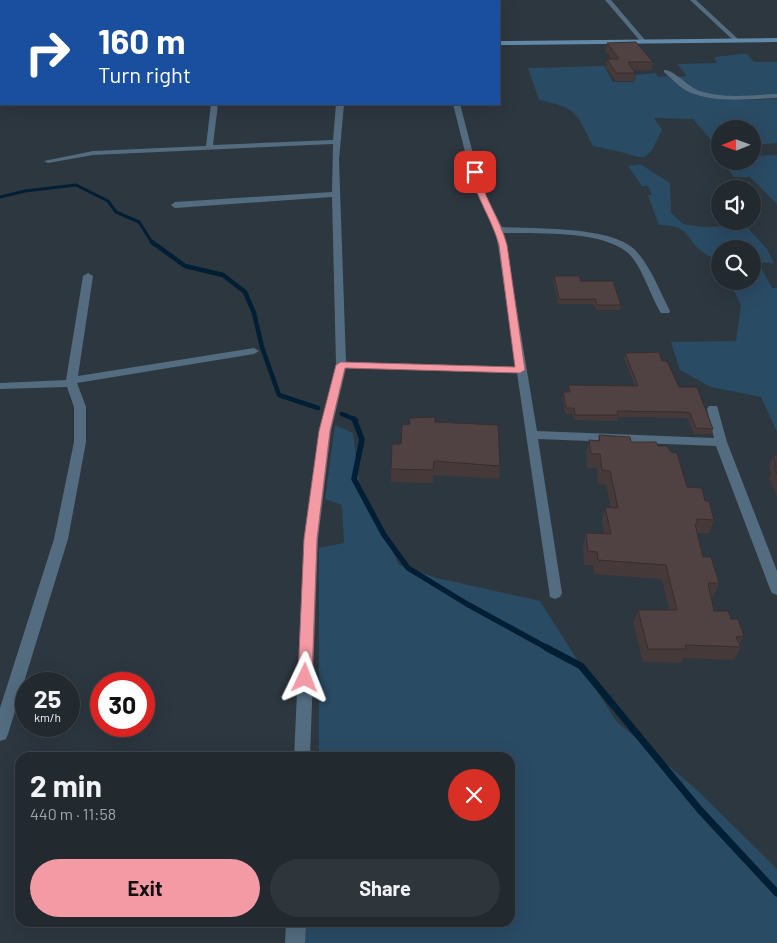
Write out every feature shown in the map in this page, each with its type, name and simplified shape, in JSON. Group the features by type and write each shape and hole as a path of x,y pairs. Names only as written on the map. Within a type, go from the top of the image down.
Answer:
{"street":[{"path":"608,0 643,41"},
{"path":"694,0 736,40"},
{"path":"500,43 777,40"},
{"path":"666,71 687,88 702,92 741,97 777,96"},
{"path":"209,149 214,105"},
{"path":"302,752 311,539 325,431 341,365 336,194 336,142 340,105"},
{"path":"456,105 478,188 499,230 503,245 520,370 555,593"},
{"path":"48,161 93,153 336,142"},
{"path":"175,205 336,194"},
{"path":"499,230 580,234 612,241 632,251 665,311"},
{"path":"0,734 61,539 80,442 80,407 71,382 88,276"},
{"path":"0,386 71,382 254,351"},
{"path":"341,365 520,370"},
{"path":"713,409 720,442 777,589"},
{"path":"531,434 720,442"},
{"path":"295,943 296,927"}],"shaded area":[{"path":"747,54 754,62 777,62 777,95 723,96 702,92 677,77 687,76 677,64 717,63 714,57"},
{"path":"604,66 613,82 634,82 636,75 656,73 658,77 668,76 678,85 691,92 705,96 734,100 777,99 777,143 761,144 761,120 711,120 711,140 693,119 654,118 662,130 652,150 645,157 637,157 593,146 579,119 569,109 539,100 528,68"},
{"path":"777,155 777,204 761,188 761,180 753,180 750,177 734,177 729,170 761,170 761,156"},
{"path":"640,164 670,183 671,213 683,224 711,227 711,230 750,230 759,240 711,240 711,257 706,255 682,230 677,227 659,225 648,195 652,195 648,186 642,186 628,166"},
{"path":"761,242 767,249 774,263 761,262"},
{"path":"761,268 772,288 777,288 777,432 761,397 711,387 680,370 671,342 736,341 741,305 734,290 761,290"},
{"path":"335,425 353,433 359,484 399,565 437,578 540,601 616,721 695,788 777,869 777,943 303,943 304,927 515,927 515,752 319,752 319,548 344,543 342,505 325,499"}],"building":[{"path":"636,42 653,62 628,62 635,73 616,73 607,59 619,59 607,43"},
{"path":"554,276 579,276 581,281 613,281 621,305 597,305 595,299 559,299"},
{"path":"659,352 662,361 667,361 679,387 697,387 713,429 696,428 690,413 684,412 617,411 618,415 575,415 574,408 566,408 563,392 570,392 568,385 638,386 625,353"},
{"path":"435,417 435,422 498,425 500,466 434,461 433,470 391,469 392,444 401,444 402,425 410,424 409,418"},
{"path":"599,435 630,437 631,442 656,442 658,446 667,446 671,452 677,453 687,487 702,488 705,501 709,501 714,520 696,519 698,524 695,524 703,557 711,557 719,583 708,583 714,611 728,611 731,619 738,619 744,636 736,637 741,647 685,645 686,649 648,649 638,610 677,610 666,565 598,560 597,552 588,551 586,533 611,534 605,507 618,508 610,471 602,470 600,454 591,454 589,440 600,441"},
{"path":"774,455 777,455 777,474 774,467 776,467"}],"waterway":[{"path":"0,197 25,191 76,185 108,201 116,212 139,222 153,244"},
{"path":"152,242 185,266 223,275 245,292 254,313 262,347 279,395 318,408"},
{"path":"342,414 354,419"},
{"path":"354,419 362,439 354,479 384,535 408,568 467,604 549,649"},
{"path":"547,648 581,666 699,809 777,893"}],"route":[{"path":"305,678 311,539 325,431 341,365 520,370 503,245 499,230 478,188 475,172"}]}
